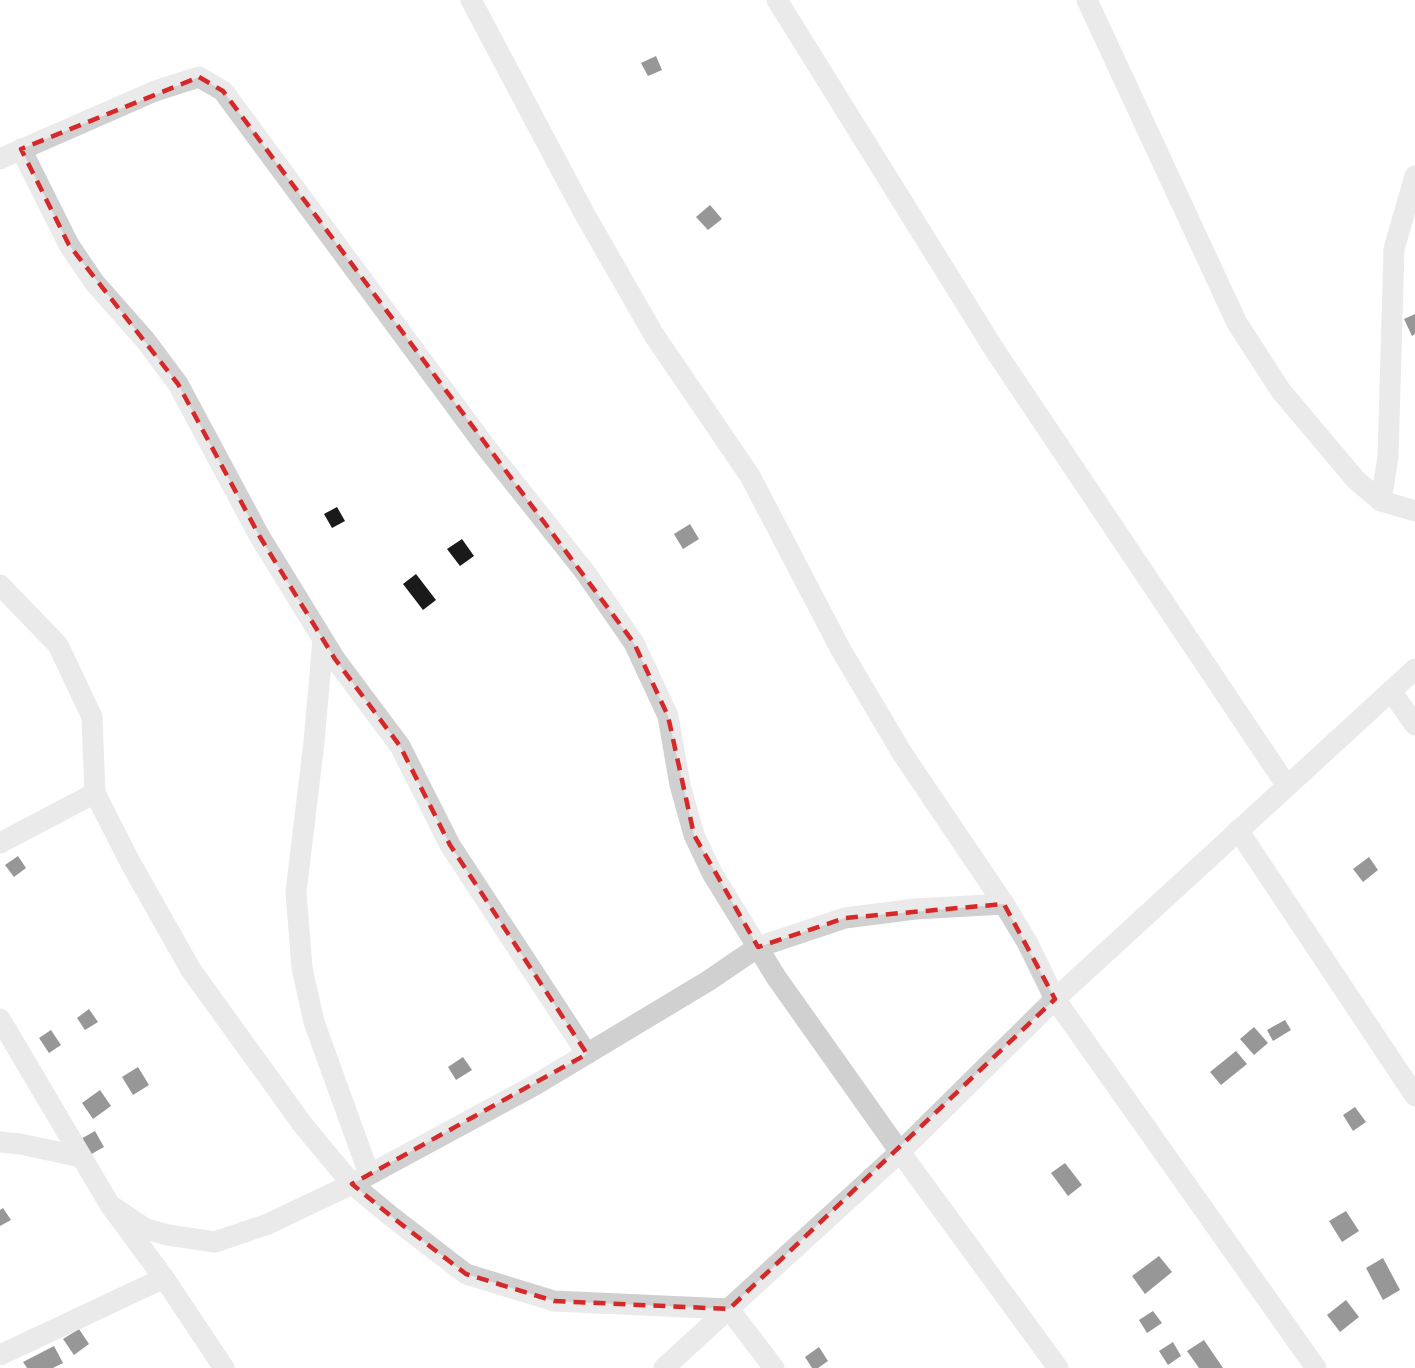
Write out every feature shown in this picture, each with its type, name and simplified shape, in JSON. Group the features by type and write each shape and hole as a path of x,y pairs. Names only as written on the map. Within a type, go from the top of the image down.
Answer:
{"street":[{"path":"471,0 584,213 654,334 750,476 841,650 902,753 1004,904 1027,942 1055,999 1316,1368"},
{"path":"777,0 994,349 1287,786"},
{"path":"1087,0 1236,323 1281,391 1356,480 1381,501 1415,511"},
{"path":"0,159 154,91 199,77 223,91 485,446 585,572 634,643 668,716 680,785 694,835 712,873 776,977 1058,1368"},
{"path":"21,149 69,245 94,282 146,341 178,384 260,537 323,640 399,746 450,845 587,1054"},
{"path":"1381,501 1389,457 1394,249 1415,177"},
{"path":"0,585 58,645 92,717 94,793 191,970 303,1125 361,1179 392,1217 466,1274 554,1301 729,1310 774,1368"},
{"path":"323,640 314,742 296,892 302,968 314,1022 361,1179"},
{"path":"664,1368 900,1152 1055,999 1415,669"},
{"path":"1391,692 1415,725"},
{"path":"0,843 94,793"},
{"path":"1238,830 1415,1096"},
{"path":"110,1205 146,1229 168,1235 215,1242 268,1224 361,1179 535,1085 708,981 758,947 845,918 915,909 1004,904"},
{"path":"0,1019 110,1205 164,1278 224,1368"},
{"path":"0,1142 81,1157"},
{"path":"0,1355 164,1278"}],"highlighted area":[{"path":"199,77 223,91 634,643 668,716 694,835 758,947 845,918 1004,904 1055,999 729,1309 554,1301 466,1274 352,1184 587,1054 450,845 400,746 335,659 260,537 178,384 69,245 21,149"}],"building":[{"path":"656,56 662,70 648,76 641,63"},
{"path":"710,205 722,219 708,230 696,217"},
{"path":"1415,314 1415,334 1412,336 1404,319"},
{"path":"337,507 345,521 332,528 324,514"},
{"path":"690,524 699,539 683,549 674,534"},
{"path":"462,539 474,556 460,566 447,549"},
{"path":"416,574 436,600 423,610 403,584"},
{"path":"18,856 26,868 14,877 5,865"},
{"path":"1369,857 1378,870 1363,882 1353,869"},
{"path":"89,1009 98,1022 85,1030 77,1018"},
{"path":"1285,1020 1291,1030 1273,1041 1267,1030"},
{"path":"1254,1027 1268,1043 1254,1055 1240,1039"},
{"path":"51,1030 61,1045 49,1053 39,1038"},
{"path":"1236,1051 1247,1064 1221,1085 1210,1072"},
{"path":"463,1057 472,1070 456,1080 448,1067"},
{"path":"138,1067 149,1085 133,1095 122,1077"},
{"path":"100,1090 111,1106 93,1119 82,1103"},
{"path":"1355,1107 1366,1122 1353,1131 1343,1115"},
{"path":"95,1131 104,1147 88,1156 79,1140"},
{"path":"1065,1163 1082,1185 1068,1196 1051,1173"},
{"path":"3,1208 11,1220 0,1226 0,1210"},
{"path":"1346,1211 1359,1231 1342,1242 1329,1221"},
{"path":"1159,1256 1172,1272 1145,1294 1132,1276"},
{"path":"1383,1258 1400,1290 1383,1300 1366,1268"},
{"path":"1346,1300 1359,1317 1340,1332 1327,1315"},
{"path":"1153,1311 1162,1323 1147,1333 1139,1320"},
{"path":"79,1329 89,1344 74,1355 63,1339"},
{"path":"1204,1340 1223,1368 1199,1368 1187,1351"},
{"path":"1173,1342 1181,1356 1168,1365 1159,1351"},
{"path":"54,1346 63,1363 53,1368 27,1368 23,1362"},
{"path":"819,1347 828,1361 818,1368 812,1368 805,1357"}]}
